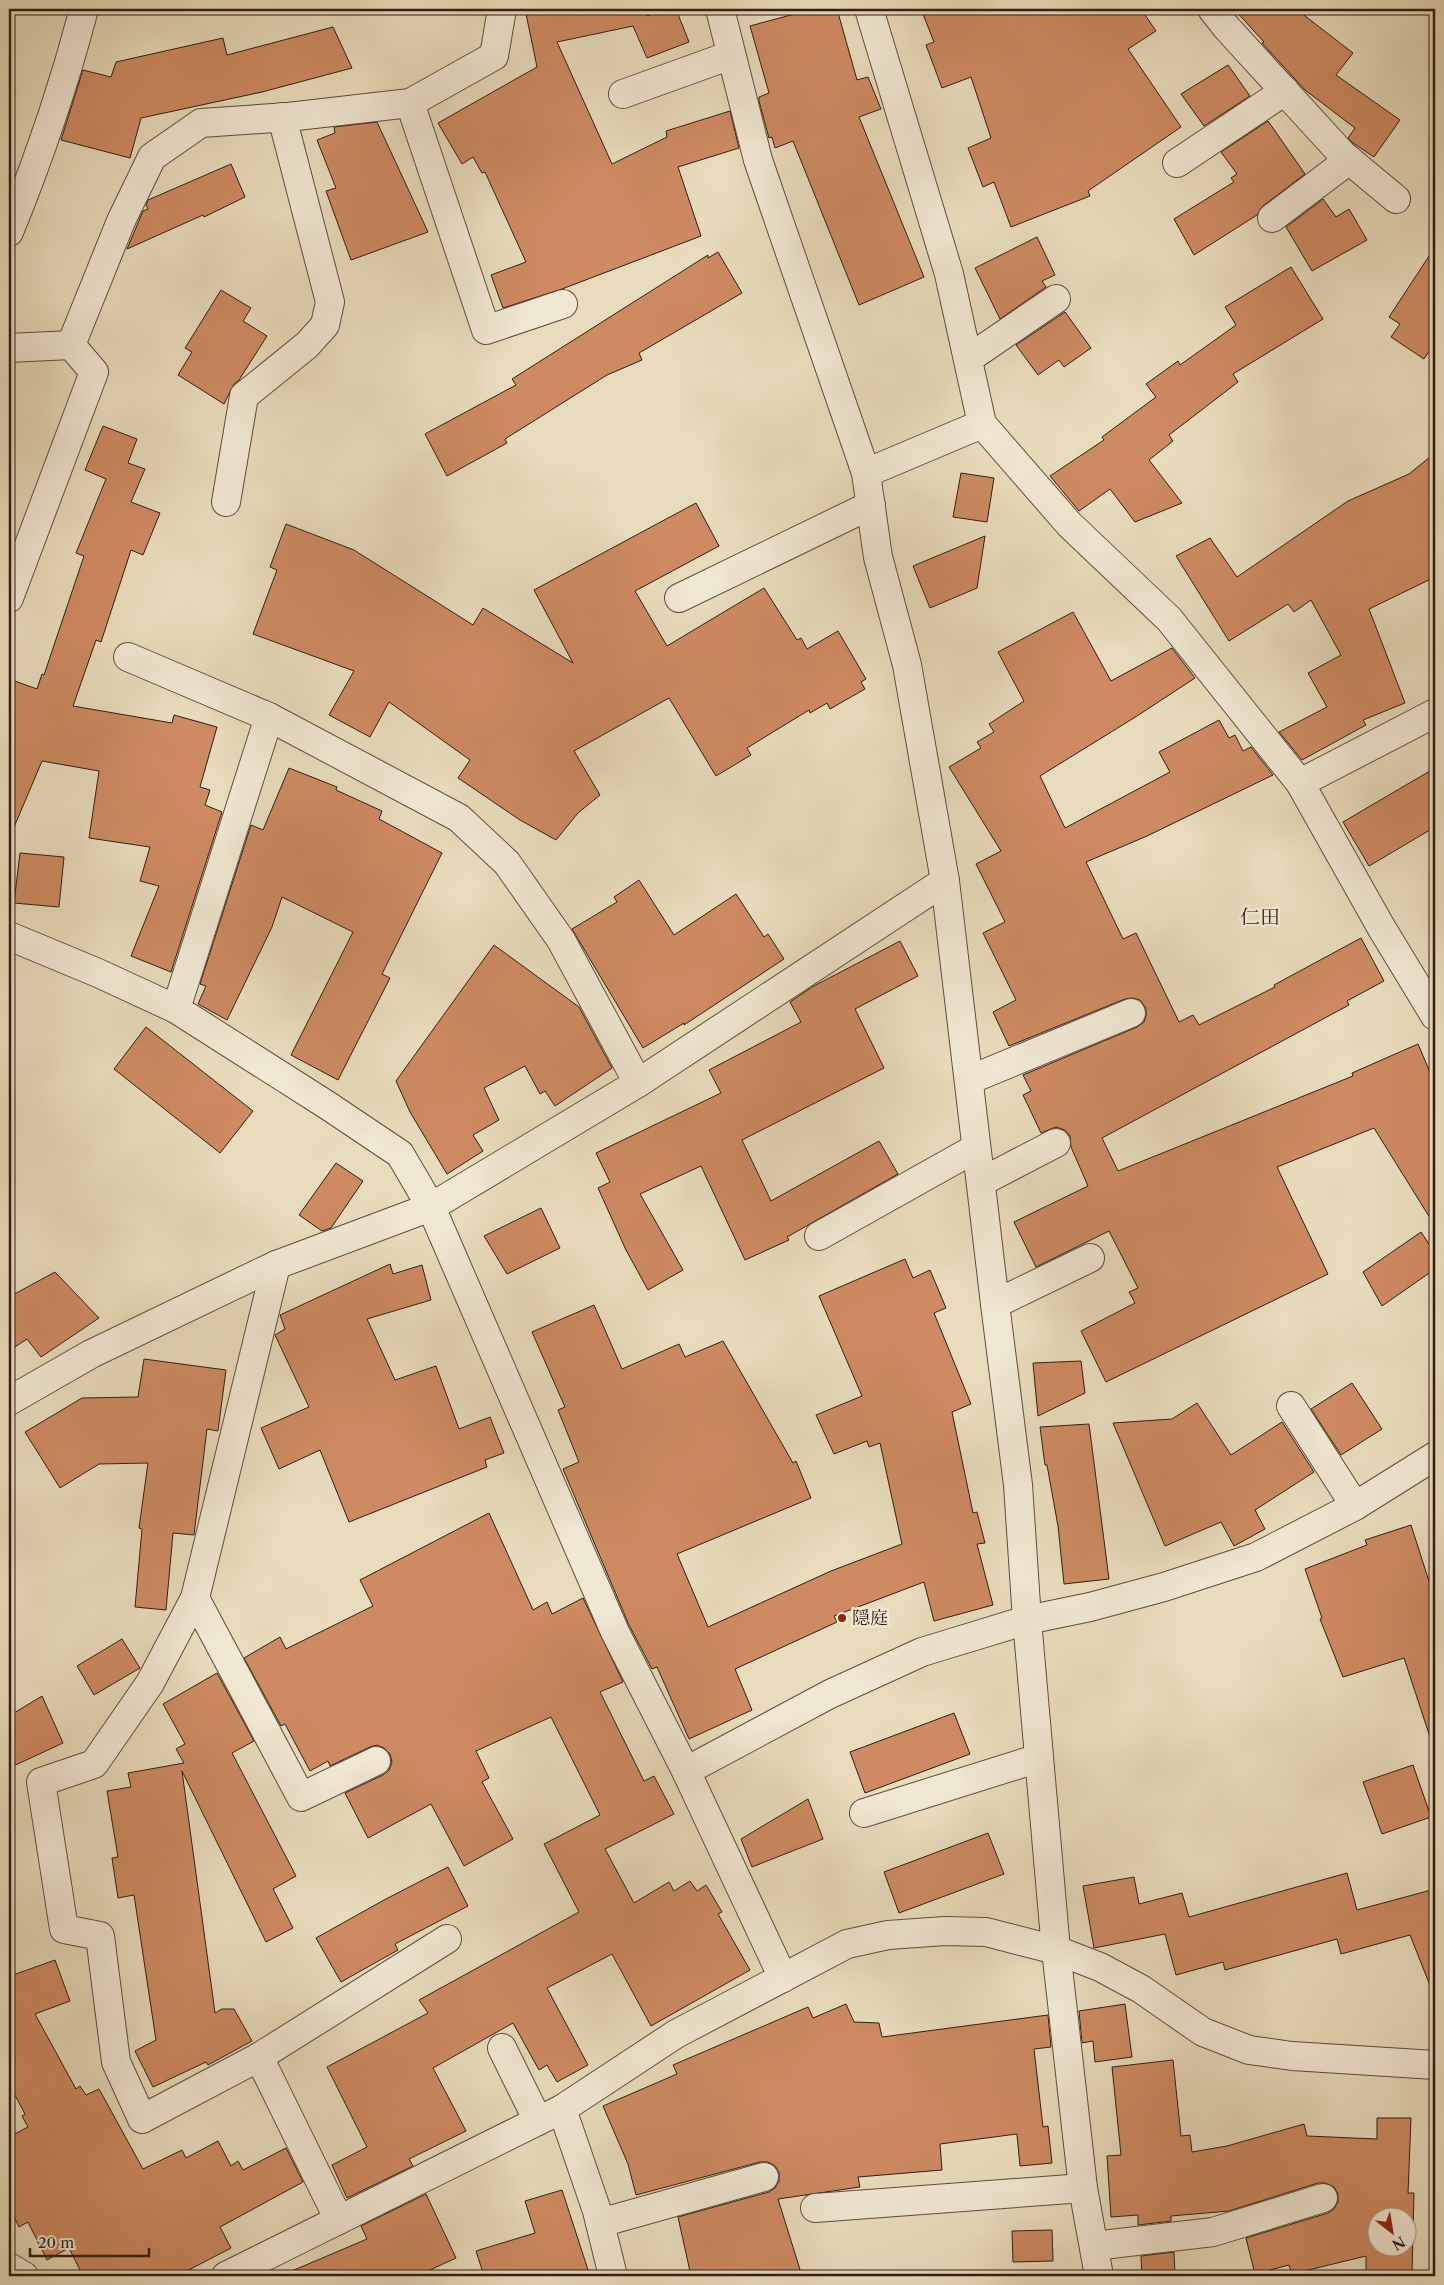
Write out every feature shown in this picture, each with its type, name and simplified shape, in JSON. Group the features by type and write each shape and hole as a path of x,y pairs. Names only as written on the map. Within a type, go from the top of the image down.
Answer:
{"street":[{"path":"9,232 33,175 65,80 84,9"},
{"path":"71,345 120,221 152,156 201,124 410,103 494,56 502,9"},
{"path":"720,9 758,160 866,473 878,557 907,665 945,881 994,1304 1004,1364 1018,1484 1027,1620 1056,1950 1083,2188 1099,2276"},
{"path":"869,9 949,274 982,424 1069,524 1169,619 1300,783 1381,927 1435,1016"},
{"path":"1212,9 1350,160 1396,198"},
{"path":"623,94 732,55"},
{"path":"1177,164 1285,91"},
{"path":"410,103 486,330 563,304"},
{"path":"226,502 244,396 307,345 325,325 330,302 282,117"},
{"path":"1272,218 1350,160"},
{"path":"968,359 1056,299"},
{"path":"9,348 71,345"},
{"path":"9,598 94,372 71,345"},
{"path":"866,473 982,424"},
{"path":"679,598 871,505"},
{"path":"128,658 269,717 459,818 507,863 561,940 638,1083"},
{"path":"1300,783 1435,713"},
{"path":"176,1009 269,717"},
{"path":"9,1401 91,1354 276,1265 431,1207 638,1083 945,881"},
{"path":"9,936 98,972 176,1009 400,1154 431,1207 615,1632 686,1771 783,1978"},
{"path":"969,1080 1131,1013"},
{"path":"981,1182 1056,1143"},
{"path":"819,1236 976,1148"},
{"path":"994,1304 1090,1258"},
{"path":"276,1265 195,1598 150,1683 94,1764 41,1782 64,1930 100,1936 116,2062 142,2119 259,2056 447,1939"},
{"path":"1291,1406 1355,1506"},
{"path":"686,1771 830,1694 922,1652 1027,1620 1090,1607 1164,1587 1256,1557 1355,1506 1435,1456"},
{"path":"195,1598 301,1797 376,1761"},
{"path":"864,1814 1039,1758"},
{"path":"226,2276 550,2115 676,2034 847,1944 888,1935 986,1932 1056,1950 1100,1967 1141,1989 1203,2032 1249,2050 1292,2056 1435,2065"},
{"path":"502,2048 550,2115 600,2223 613,2276"},
{"path":"259,2056 339,2220"},
{"path":"600,2223 764,2177"},
{"path":"815,2208 1083,2188"},
{"path":"1094,2246 1213,2232 1323,2198"},
{"path":"9,2266 24,2276"}],"building":[{"path":"525,9 646,9 647,16 664,9 676,9 689,42 647,58 633,26 557,42 612,164 667,137 666,131 730,111 739,148 678,167 701,236 562,289 503,308 491,275 526,262 485,172 482,173 473,157 462,164 438,123 537,67"},
{"path":"813,9 837,9 857,80 868,77 881,109 859,117 924,277 859,305 793,141 775,148 772,137 769,138 759,101 759,97 769,93 750,26"},
{"path":"921,9 1141,9 1156,31 1128,49 1181,127 1088,191 1090,196 1011,227 994,182 983,187 968,148 991,138 971,77 942,88 926,45 934,42"},
{"path":"1234,9 1296,9 1353,53 1336,75 1400,120 1374,157 1348,138 1355,128 1305,90"},
{"path":"333,27 352,68 262,92 141,118 130,158 61,140 83,70 111,77 116,62 223,38 227,55"},
{"path":"1228,65 1250,96 1204,126 1181,94"},
{"path":"1268,121 1305,174 1263,206 1257,215 1194,255 1174,219 1234,182 1231,178 1237,174 1221,152"},
{"path":"377,122 428,232 351,260 326,191 336,188 317,140 335,133 334,127"},
{"path":"231,164 245,197 204,217 203,215 127,249 143,211 148,209 146,205 148,200"},
{"path":"1323,199 1336,217 1349,209 1367,240 1312,271 1286,227"},
{"path":"1037,237 1055,275 1042,281 1046,287 1000,319 975,268"},
{"path":"1435,247 1435,342 1424,359 1391,337 1400,324 1389,317"},
{"path":"718,252 742,293 639,353 642,360 607,375 505,439 507,443 447,476 425,434 516,385 512,379 708,255 708,258"},
{"path":"1291,267 1323,319 1233,374 1238,382 1169,435 1173,441 1149,460 1182,503 1135,522 1110,489 1079,511 1050,476 1104,440 1102,437 1156,397 1146,384 1178,361 1180,365 1236,325 1225,307"},
{"path":"221,290 251,308 243,321 267,336 239,380 234,384 224,404 178,375 192,352 185,348"},
{"path":"1065,312 1091,348 1064,367 1059,360 1038,375 1016,345"},
{"path":"103,426 137,439 128,463 145,469 131,502 160,513 143,555 131,550 101,642 96,640 73,706 172,723 174,715 217,727 200,787 210,790 205,805 222,812 171,972 131,956 159,886 140,881 150,847 89,838 99,771 42,761 9,839 9,679 37,689 42,674 44,675 84,556 76,553 106,479 85,470"},
{"path":"1435,453 1435,577 1369,609 1405,703 1363,720 1366,725 1302,760 1279,732 1327,707 1308,673 1341,655 1311,600 1294,612 1288,604 1229,641 1176,556 1210,538 1237,577 1348,501 1409,474"},
{"path":"961,473 994,478 987,522 953,517"},
{"path":"696,503 719,546 635,591 667,646 764,588 797,640 801,638 807,649 838,631 866,679 861,682 865,689 830,709 827,703 810,713 809,710 747,748 751,755 716,776 669,698 574,751 600,795 578,813 556,840 520,820 458,778 470,760 389,702 370,737 329,715 354,671 253,634 277,570 270,567 286,524 354,550 473,625 483,608 573,663 534,590"},
{"path":"985,536 977,588 930,608 913,566"},
{"path":"1073,612 1111,681 1172,648 1195,678 1040,776 1065,828 1170,772 1159,752 1219,720 1229,738 1235,735 1243,751 1251,747 1273,775 1147,836 1086,862 1123,939 1136,933 1179,1022 1193,1015 1199,1025 1275,987 1274,985 1361,938 1384,981 1347,1001 1349,1005 1102,1138 1118,1171 1353,1076 1352,1073 1418,1044 1435,1084 1435,1226 1374,1128 1277,1167 1328,1274 1106,1382 1081,1331 1135,1303 1129,1292 1138,1288 1109,1231 1036,1267 1014,1222 1088,1186 1071,1147 1070,1136 1065,1130 1056,1127 1041,1133 1023,1095 1031,1091 1023,1075 1137,1027 1144,1022 1146,1008 1140,1000 1133,998 1125,999 1009,1046 993,1012 1016,1000 983,933 1005,922 976,864 1001,851 949,767 981,748 977,742 994,732 989,724 1024,701 998,652"},
{"path":"289,768 337,787 336,790 382,811 379,819 442,853 382,974 390,978 338,1080 291,1055 353,932 282,897 272,927 227,1020 198,1004 206,986 200,984 251,825 263,830"},
{"path":"1435,768 1435,827 1369,866 1343,822"},
{"path":"20,853 64,857 59,907 14,903"},
{"path":"639,880 674,935 736,894 764,937 768,934 784,959 684,1025 684,1023 643,1048 572,929 617,902 614,897"},
{"path":"900,941 918,976 855,1009 884,1068 742,1140 771,1201 879,1141 898,1174 787,1237 789,1240 745,1260 701,1166 640,1194 683,1270 648,1290 626,1250 598,1188 610,1182 596,1153 721,1093 709,1070 801,1022 790,1002 812,987"},
{"path":"494,945 579,1007 612,1068 555,1106 545,1091 540,1094 525,1066 484,1088 499,1120 473,1135 483,1151 447,1174 410,1112 396,1081"},
{"path":"146,1027 253,1111 220,1153 114,1069"},
{"path":"336,1163 363,1181 331,1228 322,1231 299,1215"},
{"path":"541,1208 560,1248 507,1274 484,1236"},
{"path":"1421,1232 1435,1253 1435,1269 1382,1306 1363,1272"},
{"path":"905,1259 913,1278 930,1270 946,1308 934,1313 971,1404 952,1412 973,1513 977,1512 985,1543 977,1544 993,1605 934,1621 924,1582 834,1616 837,1622 735,1669 752,1710 689,1739 657,1667 652,1669 629,1625 563,1469 579,1462 558,1410 565,1407 532,1332 594,1305 622,1369 679,1344 685,1357 723,1341 793,1463 796,1461 811,1498 677,1554 708,1627 831,1571 902,1544 880,1443 869,1447 867,1441 834,1454 816,1415 862,1396 819,1296"},
{"path":"390,1264 393,1274 422,1265 431,1300 367,1319 395,1380 436,1366 459,1429 490,1417 504,1453 485,1460 487,1467 349,1522 320,1450 279,1469 261,1428 309,1407 275,1335 285,1329 280,1315"},
{"path":"55,1272 99,1318 41,1357 27,1339 9,1351 9,1297"},
{"path":"144,1359 226,1370 218,1431 207,1429 194,1535 173,1533 166,1610 135,1607 142,1529 139,1528 148,1463 99,1464 60,1488 25,1432 82,1398 138,1397"},
{"path":"1081,1361 1085,1393 1038,1416 1033,1363"},
{"path":"1352,1383 1382,1429 1341,1455 1311,1409"},
{"path":"1197,1403 1231,1455 1282,1422 1314,1472 1255,1510 1265,1529 1234,1546 1221,1522 1165,1546 1113,1423 1172,1419"},
{"path":"1089,1424 1109,1579 1064,1584 1058,1526 1047,1465 1045,1465 1040,1427"},
{"path":"489,1513 533,1610 547,1602 552,1614 583,1598 623,1682 600,1692 644,1781 654,1776 674,1814 605,1849 634,1903 669,1882 674,1891 690,1881 697,1891 706,1885 722,1912 718,1914 750,1970 651,2026 612,1954 547,1988 588,2065 557,2082 547,2065 539,2070 513,2023 433,2068 466,2131 409,2159 413,2166 347,2198 332,2165 367,2147 327,2067 428,2013 419,2000 579,1912 544,1844 600,1815 551,1717 476,1751 489,1778 482,1782 513,1839 464,1866 431,1804 368,1838 345,1793 383,1775 389,1770 392,1762 390,1754 384,1748 377,1745 330,1766 328,1761 310,1771 285,1724 281,1726 244,1658 280,1637 286,1649 373,1606 360,1580"},
{"path":"1411,1525 1435,1600 1435,1733 1429,1734 1404,1658 1343,1677 1320,1619 1322,1618 1305,1569 1367,1545 1365,1540"},
{"path":"122,1639 140,1668 94,1695 77,1666"},
{"path":"217,1673 254,1741 232,1753 296,1876 273,1889 293,1928 266,1942 182,1771 215,2013 222,2009 234,2009 252,2041 208,2065 206,2062 153,2087 135,2051 156,2040 134,1895 118,1898 112,1858 118,1857 107,1791 131,1787 128,1773 184,1763 176,1749 185,1744 163,1704"},
{"path":"42,1696 63,1743 9,1768 9,1716"},
{"path":"954,1713 970,1754 865,1793 850,1752"},
{"path":"1413,1765 1431,1817 1382,1834 1363,1782"},
{"path":"808,1799 823,1839 752,1867 741,1839"},
{"path":"988,1833 1004,1874 899,1913 884,1872"},
{"path":"448,1867 468,1906 395,1944 398,1950 341,1982 316,1938"},
{"path":"1347,1873 1357,1910 1435,1889 1435,1992 1433,1993 1410,1935 1341,1954 1337,1939 1225,1970 1223,1962 1176,1975 1165,1934 1094,1948 1083,1886 1134,1877 1139,1904 1182,1893 1189,1917"},
{"path":"55,1960 70,2001 35,2014 76,2089 80,2086 86,2095 99,2089 143,2169 182,2150 186,2158 218,2141 231,2166 238,2161 243,2170 286,2148 303,2182 220,2227 231,2248 177,2276 83,2276 69,2248 47,2260 28,2222 19,2227 9,2207 9,2137 28,2127 22,2116 25,2114 9,2084 9,1966 13,1975"},
{"path":"846,2004 854,2022 879,2023 882,2037 1048,2015 1051,2047 1034,2049 1043,2127 1048,2126 1052,2163 1020,2166 1017,2134 940,2144 942,2170 858,2177 860,2187 778,2199 802,2276 691,2276 678,2217 769,2192 775,2188 779,2181 779,2172 775,2166 768,2162 760,2162 636,2195 628,2164 603,2106 677,2074 673,2065 808,2007 813,2018"},
{"path":"1125,2004 1132,2057 1095,2062 1093,2041 1082,2043 1079,2011"},
{"path":"1173,2060 1181,2136 1190,2135 1192,2152 1227,2146 1304,2124 1307,2136 1377,2139 1377,2118 1411,2118 1408,2193 1414,2193 1414,2208 1366,2208 1366,2256 1292,2274 1289,2265 1255,2274 1246,2238 1328,2213 1334,2209 1338,2202 1338,2194 1334,2187 1326,2183 1318,2183 1229,2211 1171,2216 1171,2221 1138,2225 1138,2215 1111,2217 1107,2156 1121,2155 1112,2067"},
{"path":"562,2190 590,2276 484,2276 476,2251 535,2233 525,2201"},
{"path":"426,2194 456,2258 417,2276 280,2276 367,2239 361,2226"},
{"path":"1052,2230 1053,2261 1013,2262 1012,2231"},
{"path":"1174,2252 1175,2276 1142,2276 1141,2256"},
{"path":"1366,2258 1412,2258 1412,2273 1366,2272"}],"place":[{"name":"隠庭","path":"842,1618"}],"district":[{"name":"仁田","path":"1260,917"}]}
